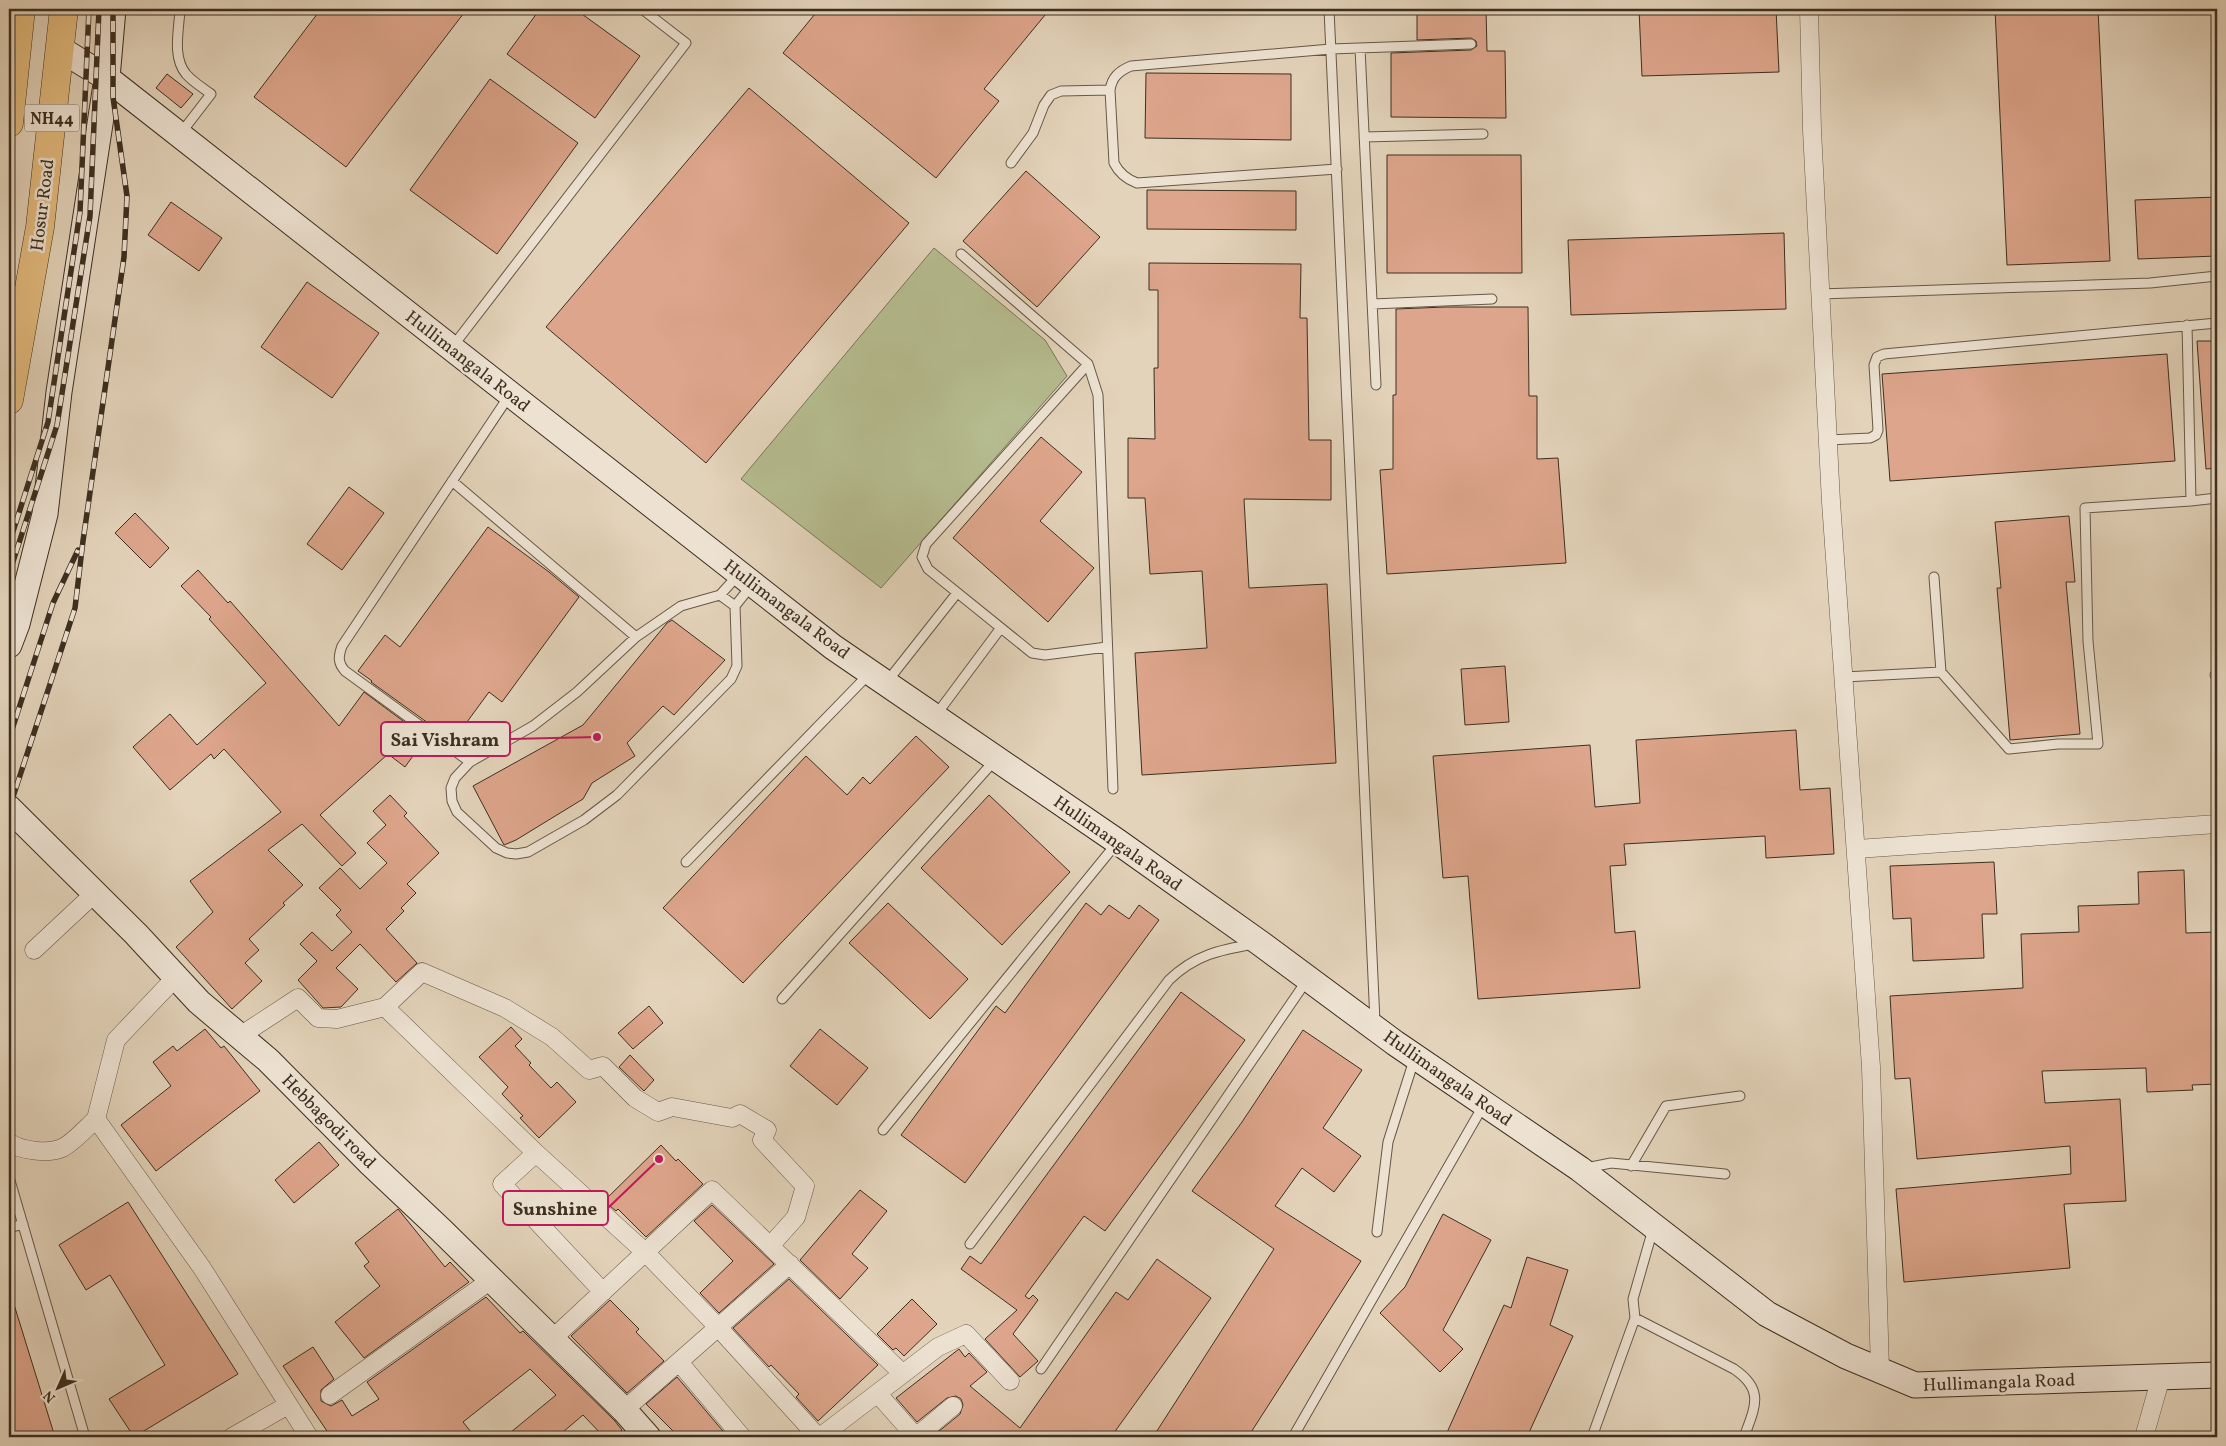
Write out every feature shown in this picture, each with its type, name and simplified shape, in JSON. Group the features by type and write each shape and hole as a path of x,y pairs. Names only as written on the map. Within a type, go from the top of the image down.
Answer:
{"highway":[{"name":"NH44","path":"9,123 21,9"},
{"name":"Hosur Road","path":"9,400 40,227 64,9"}],"street":[{"path":"9,645 18,624 45,514 58,392 107,78 113,9"},
{"path":"1809,9 1812,130 1828,440 1871,1067 1880,1370"},
{"name":"Hullimangala Road","path":"60,49 107,78 833,647 1118,842 1416,1056 1580,1169 1767,1314 1846,1356 1915,1385 2217,1375"},
{"name":"Hebbagodi road","path":"9,808 199,1002 268,1060 371,1164 624,1410 642,1435"},
{"path":"1857,849 2217,824"},
{"path":"34,950 94,893"},
{"path":"240,1036 298,998 318,1018 337,1019 385,1007 422,972 505,1008 552,1037 588,1070 603,1066 635,1098 658,1112 672,1106 732,1118 740,1114 767,1130 762,1140 805,1186 796,1216 771,1245"},
{"path":"9,1142 13,1145 36,1151 62,1148 96,1119 116,1040 176,977"},
{"path":"385,1007 536,1153 646,1252 819,1437 938,1347 966,1334 1010,1381"},
{"path":"96,1119 202,1268 309,1437"},
{"path":"536,1153 502,1184 603,1292"},
{"path":"551,1340 712,1190 902,1373"},
{"path":"624,1410 717,1326 790,1264"},
{"path":"330,1396 490,1280"},
{"path":"679,1362 742,1437"},
{"path":"2144,1437 2161,1377"},
{"path":"878,1394 916,1437 954,1406"},
{"path":"232,1437 288,1405"}],"lane":[{"path":"179,135 211,94 187,76 180,63 177,52 180,9"},
{"path":"452,348 686,43 642,9"},
{"path":"1329,9 1375,1026"},
{"path":"1337,169 1137,183 1130,181 1117,170 1114,163 1110,90 1115,76 1131,66 1331,49 1471,44"},
{"path":"1360,48 1376,385"},
{"path":"1011,163 1033,133 1044,106 1051,95 1061,91 1110,90"},
{"path":"1364,137 1483,134"},
{"path":"961,254 1088,364 1098,394 1106,647 1113,789"},
{"path":"1820,294 2150,283 2217,276"},
{"path":"1372,304 1492,299"},
{"path":"1828,440 1870,438 1876,435 1878,430 1874,364 1877,357 1884,354 2217,323"},
{"path":"2187,325 2191,501"},
{"path":"1088,364 922,549 922,557 928,569 1026,650 1038,655 1106,647"},
{"path":"470,762 345,671 340,665 338,657 342,646 510,394"},
{"path":"452,481 636,637"},
{"path":"1934,577 1942,672 2009,749 2058,744 2098,744 2088,641 2085,508 2217,498"},
{"path":"746,578 735,606 737,666 731,679 616,795 584,820 556,837 528,852 516,854 507,853 496,848 457,812 452,801 451,788 455,778 470,762 533,726 577,692 636,637 681,606 720,595 746,578"},
{"path":"686,862 879,678 957,593"},
{"path":"720,595 735,606"},
{"path":"935,716 1000,629"},
{"path":"1844,677 1942,672"},
{"path":"782,999 996,758"},
{"path":"883,1130 1118,842"},
{"path":"970,1244 1169,980 1192,961 1211,952 1260,943"},
{"path":"1042,1369 1308,978"},
{"path":"1377,1232 1388,1142 1416,1056"},
{"path":"1631,1166 1666,1106 1740,1096"},
{"path":"1293,1437 1484,1103"},
{"path":"1580,1169 1611,1163 1725,1174"},
{"path":"9,1177 85,1437"},
{"path":"9,1228 23,1224"},
{"path":"1592,1437 1634,1318 1633,1299 1654,1226"},
{"path":"1634,1318 1734,1369 1748,1379 1756,1402 1744,1437"}],"green space":[{"path":"934,248 1045,340 1067,376 881,588 741,479"}],"building":[{"path":"321,9 467,9 346,167 254,97"},
{"path":"540,9 575,9 640,56 595,118 507,54"},
{"path":"819,9 1050,9 984,89 999,101 936,178 783,53"},
{"path":"1417,9 1486,9 1487,51 1505,51 1506,118 1391,117 1391,53 1471,50 1477,46 1476,41 1471,38 1417,40"},
{"path":"1639,9 1776,9 1779,72 1642,76"},
{"path":"1995,9 2098,9 2110,261 2007,265"},
{"path":"1146,73 1291,74 1291,140 1145,138"},
{"path":"167,74 193,94 181,108 156,88"},
{"path":"490,79 578,143 497,254 410,190"},
{"path":"749,88 909,223 706,463 546,327"},
{"path":"1387,155 1521,155 1522,273 1387,273"},
{"path":"1026,171 1100,237 1037,307 963,241"},
{"path":"1147,190 1296,191 1296,230 1147,229"},
{"path":"2217,197 2217,256 2138,259 2135,200"},
{"path":"171,202 222,238 199,271 148,235"},
{"path":"1784,233 1786,309 1571,315 1568,240"},
{"path":"1149,263 1301,264 1300,318 1307,318 1309,440 1331,440 1331,500 1244,499 1249,588 1327,584 1336,763 1142,775 1135,653 1207,648 1202,571 1150,574 1145,498 1128,498 1128,438 1155,439 1154,368 1158,368 1158,290 1149,290"},
{"path":"307,282 379,333 332,398 261,347"},
{"path":"1528,307 1529,396 1537,396 1537,459 1558,458 1566,563 1387,574 1380,470 1393,469 1393,395 1396,395 1396,309"},
{"path":"2197,341 2217,341 2217,468 2206,469"},
{"path":"2167,354 2175,461 1890,481 1882,374"},
{"path":"1041,437 1082,472 1040,521 1094,568 1048,622 953,538"},
{"path":"349,487 384,513 342,570 307,544"},
{"path":"135,513 169,548 150,568 115,533"},
{"path":"2069,516 2075,582 2066,582 2080,734 2010,740 1997,588 2001,588 1995,522"},
{"path":"488,527 549,572 579,597 502,702 489,692 453,741 358,671 385,635 400,647"},
{"path":"198,570 228,603 230,601 339,726 364,692 426,738 405,767 388,754 320,815 356,853 342,866 302,824 268,850 303,885 249,939 259,950 245,963 262,981 232,1009 176,947 213,912 190,881 281,812 224,749 214,759 211,754 170,790 133,747 170,714 197,745 266,683 209,619 211,617 181,586"},
{"path":"672,620 725,660 674,715 663,706 627,743 635,756 592,783 583,799 516,840 504,845 473,786 583,725 667,623"},
{"path":"1505,666 1509,722 1465,725 1461,669"},
{"path":"1796,730 1800,790 1830,788 1834,854 1766,858 1765,836 1624,844 1626,865 1610,866 1615,933 1635,931 1640,988 1478,999 1468,876 1443,878 1433,756 1590,745 1595,807 1640,803 1636,740"},
{"path":"916,736 949,767 743,983 663,908 806,756 847,795 863,777 870,784"},
{"path":"390,795 407,813 404,816 439,853 407,884 416,893 401,908 404,911 386,929 417,963 396,982 360,944 336,968 358,989 341,1007 323,1008 298,980 317,961 300,944 312,932 332,951 352,932 336,915 341,910 319,888 340,868 360,889 387,863 367,843 386,825 373,811"},
{"path":"989,795 1070,872 1002,945 921,868"},
{"path":"1994,862 1997,914 1982,914 1984,958 1913,961 1911,918 1893,919 1890,866"},
{"path":"2184,870 2186,933 2217,932 2217,1084 2192,1085 2193,1090 2147,1092 2146,1068 2042,1071 2045,1103 2120,1099 2126,1201 2064,1204 2070,1268 1904,1282 1896,1189 2071,1174 2070,1146 1917,1159 1910,1078 1895,1079 1890,996 2023,988 2021,934 2079,932 2078,906 2139,904 2138,872"},
{"path":"888,903 968,979 930,1019 849,943"},
{"path":"1086,903 1101,915 1109,905 1129,919 1139,905 1159,920 965,1183 901,1135 996,1006 1005,1013"},
{"path":"1181,992 1245,1040 1105,1231 1084,1216 1025,1296 1029,1299 1033,1295 1038,1300 1013,1334 1038,1361 1020,1377 985,1339 1017,1310 961,1269 970,1256 981,1264"},
{"path":"649,1006 663,1023 633,1049 618,1033"},
{"path":"511,1027 522,1039 515,1046 531,1063 529,1065 551,1088 557,1082 576,1102 539,1138 520,1118 523,1116 502,1094 508,1087 479,1057"},
{"path":"205,1029 221,1048 224,1046 260,1091 156,1171 121,1125 171,1086 153,1062 173,1046 177,1051"},
{"path":"820,1029 868,1068 837,1105 790,1066"},
{"path":"1303,1030 1362,1070 1323,1128 1361,1156 1334,1192 1302,1168 1275,1206 1361,1261 1248,1437 1153,1437 1274,1249 1192,1191 1242,1122"},
{"path":"630,1055 654,1080 644,1091 619,1067"},
{"path":"319,1142 339,1165 294,1203 275,1180"},
{"path":"661,1145 676,1161 678,1159 703,1184 646,1237 618,1209 616,1211 604,1201"},
{"path":"860,1190 887,1211 852,1254 868,1268 840,1299 800,1260"},
{"path":"128,1202 238,1374 134,1437 109,1399 165,1365 110,1275 86,1290 59,1245"},
{"path":"712,1205 774,1264 719,1313 700,1293 733,1261 694,1221"},
{"path":"398,1209 445,1267 450,1262 469,1282 364,1358 335,1322 380,1286 364,1266 369,1262 355,1243"},
{"path":"1443,1214 1491,1240 1443,1330 1463,1349 1440,1372 1380,1313 1405,1287"},
{"path":"1527,1257 1568,1270 1550,1325 1573,1336 1527,1437 1445,1437 1504,1305 1511,1308"},
{"path":"1157,1259 1211,1298 1111,1437 932,1437 960,1414 963,1405 961,1399 956,1396 947,1398 917,1422 896,1398 959,1349 965,1357 969,1353 987,1372 970,1386 1020,1428 1116,1292 1128,1300"},
{"path":"789,1279 878,1365 818,1421 796,1397 799,1394 771,1365 769,1367 733,1328"},
{"path":"486,1297 520,1333 523,1331 614,1420 622,1430 615,1437 604,1437 583,1415 557,1437 505,1437 556,1395 530,1369 463,1422 475,1437 331,1437 283,1366 313,1347 334,1379 321,1390 321,1401 331,1406 342,1400 352,1416 379,1399 367,1382"},
{"path":"9,1298 12,1298 55,1437 9,1437"},
{"path":"912,1299 937,1324 904,1356 896,1348 893,1350 877,1334"},
{"path":"610,1300 639,1329 636,1332 664,1361 627,1393 571,1336"},
{"path":"677,1377 728,1437 679,1437 646,1404"}],"railway":[{"path":"9,544 48,422 80,212 89,9"},
{"path":"9,574 57,425 90,216 99,9"},
{"path":"9,809 75,608 124,257 127,196 113,97 113,9"},
{"path":"9,739 53,603 78,550"}],"place":[{"name":"Sai Vishram","path":"597,737"},
{"name":"Sunshine","path":"659,1159"}]}
